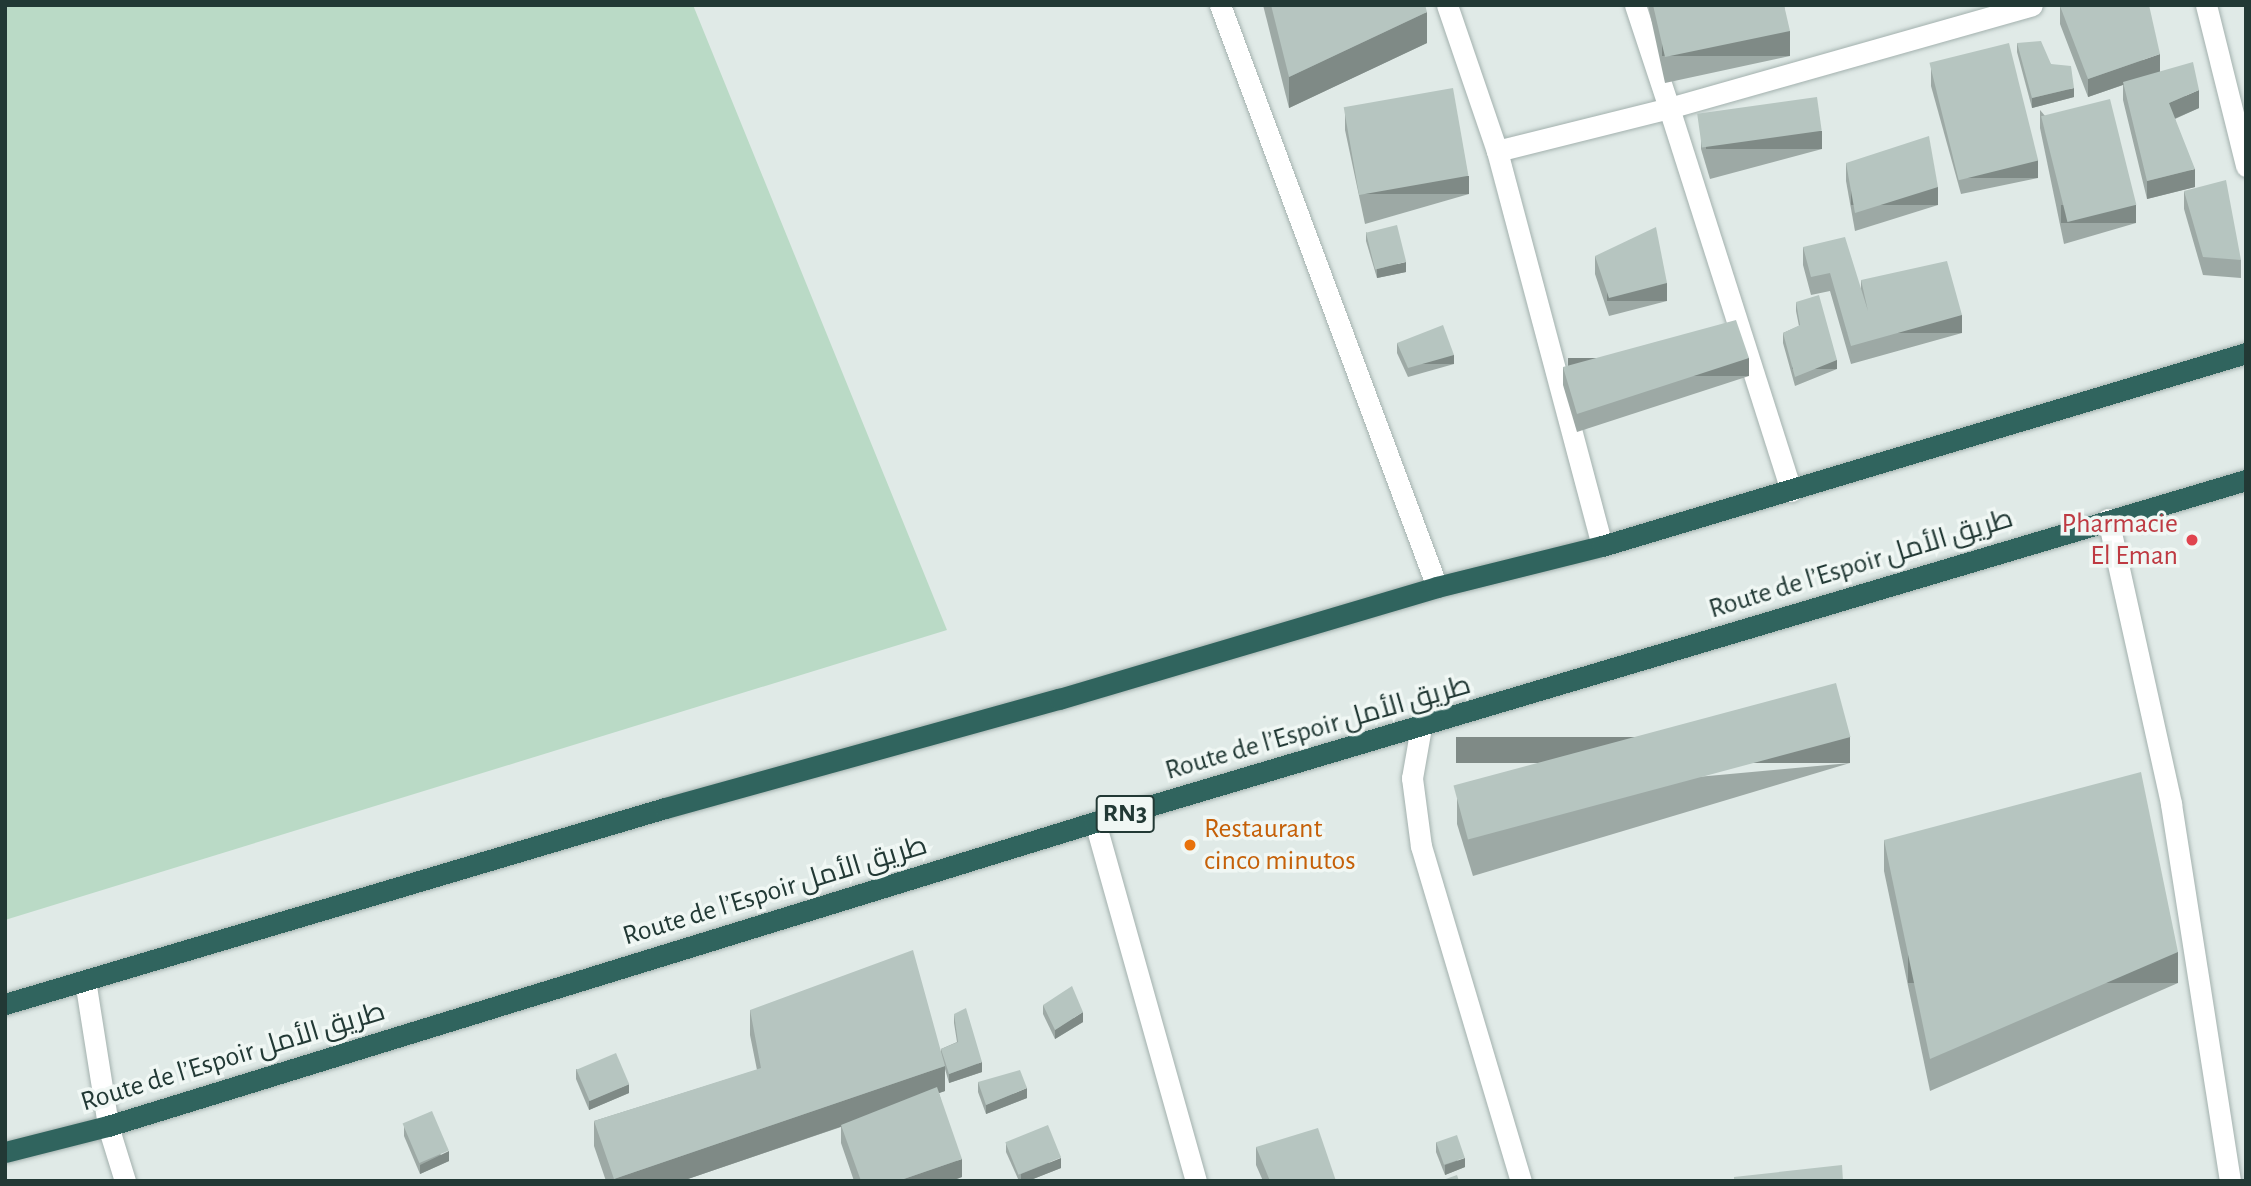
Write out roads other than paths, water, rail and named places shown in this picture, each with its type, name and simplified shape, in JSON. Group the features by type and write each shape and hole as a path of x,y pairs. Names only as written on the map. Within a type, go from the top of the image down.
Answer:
{"highway":[{"path":"5,1004 1437,587 1602,546 2246,353"},
{"name":"Route de l’Espoir طريق الأمل","path":"5,1153 108,1126 1095,822 2246,480"}],"street":[{"path":"1220,5 1437,587"},
{"path":"1447,5 1497,150 1602,546"},
{"path":"1635,5 1791,491"},
{"path":"1497,150 1668,108 2032,5"},
{"path":"2206,5 2246,166"},
{"path":"2108,519 2171,804 2230,1181"},
{"path":"1421,727 1412,778 1421,846 1521,1181"},
{"path":"1095,822 1196,1181"},
{"path":"85,980 108,1126 125,1181"}],"place":[{"name":"Pharmacie El Eman","path":"2192,540"},
{"name":"Restaurant cinco minutos","path":"1190,845"}]}
